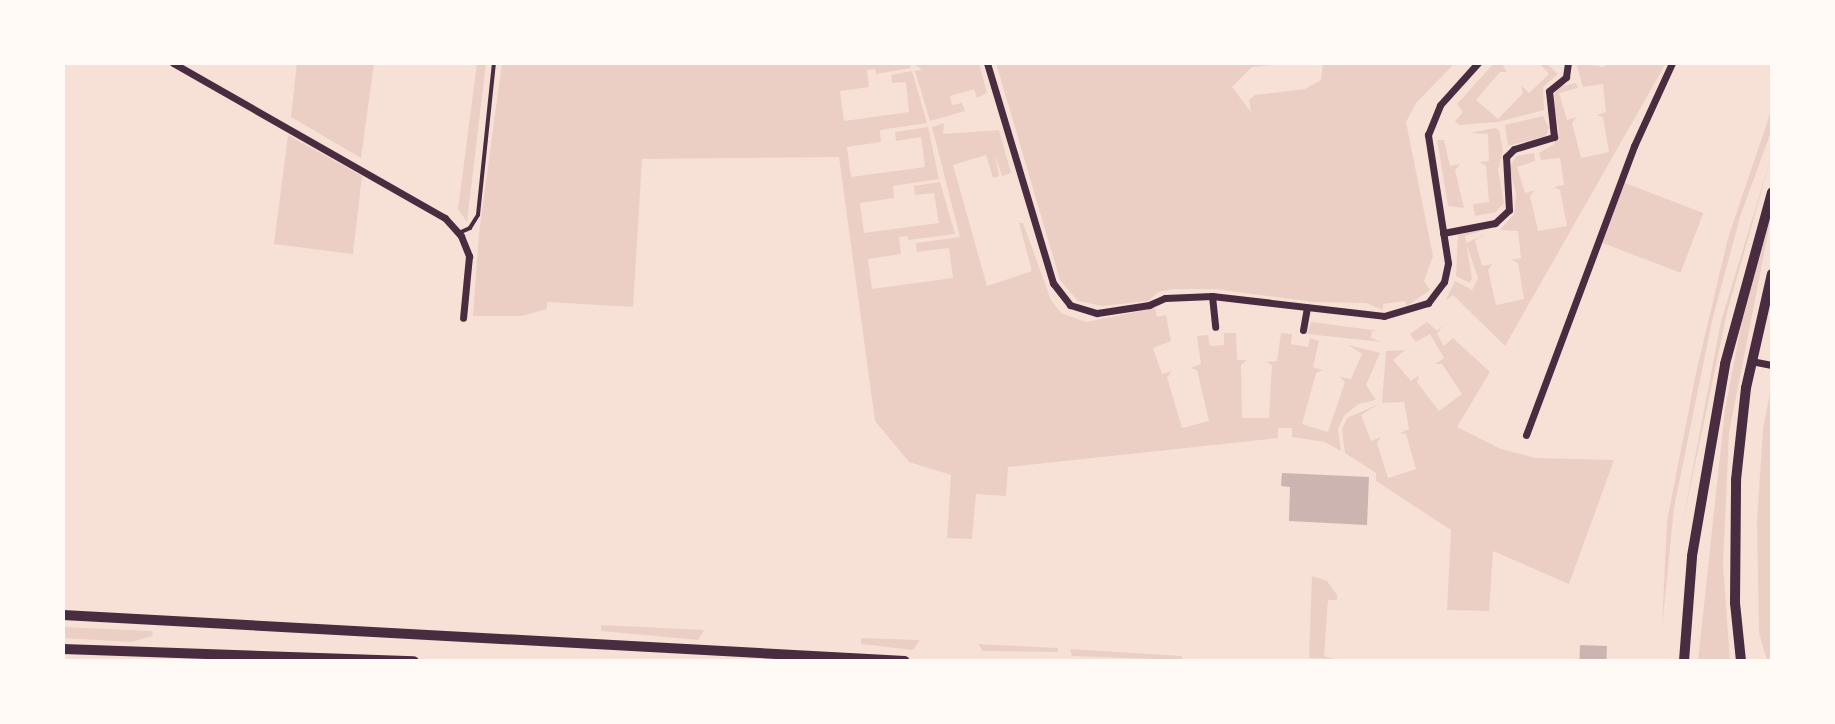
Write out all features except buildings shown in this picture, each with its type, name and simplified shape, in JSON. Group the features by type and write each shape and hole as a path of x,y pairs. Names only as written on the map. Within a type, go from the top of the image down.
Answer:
{"main road":[{"path":"1684,661 1692,556 1725,364 1772,192"},
{"path":"1741,661 1734,578 1736,480 1751,361 1772,274"},
{"path":"63,615 905,661"},
{"path":"63,649 414,661"}],"street":[{"path":"173,63 422,202 459,233 469,256 463,318"},
{"path":"987,63 1062,298 1084,312 1097,313 1149,305 1165,298 1212,296 1384,316 1420,307 1444,282 1448,263 1428,135 1440,105 1478,63"},
{"path":"1443,233 1495,223 1509,210 1506,157 1514,149 1553,137 1549,91 1566,77 1568,63"},
{"path":"1526,435 1634,146 1672,63"},
{"path":"1212,296 1214,327"},
{"path":"1303,330 1307,307"},
{"path":"1751,361 1772,365"}],"lane":[{"path":"459,233 470,228 478,215 494,63"}],"shaded area":[{"path":"297,63 374,63 361,158 291,117"},
{"path":"477,63 486,63 467,222 458,209"},
{"path":"502,63 910,63 911,68 876,74 875,69 867,70 869,87 840,91 844,121 909,112 906,82 892,83 891,75 912,71 927,123 880,130 881,142 847,147 851,177 925,167 921,137 896,141 895,132 928,127 939,179 893,186 894,198 860,203 864,233 939,223 934,193 915,195 914,186 940,182 955,234 908,240 908,236 899,237 901,254 868,259 872,289 953,278 949,248 917,252 916,243 960,237 932,127 944,123 943,134 999,130 1011,173 1002,176 995,154 999,176 993,178 986,155 953,165 987,286 1032,271 1019,223 1023,223 1051,300 1061,313 1086,322 1155,308 1157,317 1166,315 1171,341 1153,348 1162,374 1172,371 1167,377 1182,428 1209,421 1197,370 1190,368 1201,364 1197,336 1208,335 1210,346 1224,345 1224,333 1236,333 1237,360 1247,360 1241,365 1242,418 1269,418 1272,365 1266,362 1277,361 1281,333 1292,334 1291,344 1308,347 1310,338 1319,341 1313,367 1323,370 1316,373 1302,424 1328,432 1345,382 1340,377 1351,379 1362,354 1348,345 1380,353 1366,385 1376,400 1358,404 1344,416 1338,429 1341,451 1325,442 1292,437 1292,428 1278,428 1278,438 1008,467 1006,496 976,494 972,539 947,538 951,475 909,462 875,421 839,157 642,159 633,307 547,302 547,309 522,316 473,316 479,233"},
{"path":"913,63 979,63 987,93 977,98 974,89 950,96 952,105 962,103 965,111 930,121 915,71 922,70"},
{"path":"996,63 1290,63 1252,67 1232,87 1251,112 1249,100 1255,95 1305,89 1321,80 1323,63 1455,63 1416,103 1406,122 1433,256 1424,281 1430,290 1407,306 1405,301 1383,304 1383,310 1366,303 1314,302 1214,289 1173,289 1158,292 1148,301 1102,306 1078,301 1060,280"},
{"path":"1494,63 1501,63 1507,72 1500,72 1476,100 1498,119 1523,93 1521,85 1529,93 1549,74 1539,63 1546,63 1558,74 1543,87 1544,110 1498,122 1459,125 1455,121 1463,112 1457,104"},
{"path":"1576,63 1604,67 1608,63 1666,63 1505,346 1453,295 1445,301 1455,281 1472,290 1478,278 1466,243 1488,233 1475,240 1482,266 1492,264 1488,270 1496,305 1524,299 1518,263 1511,260 1521,258 1518,231 1500,230 1514,214 1516,193 1509,168 1516,156 1534,153 1535,161 1517,167 1525,193 1535,190 1530,196 1538,231 1567,226 1560,190 1554,187 1564,185 1560,158 1541,160 1539,153 1553,145 1559,133 1553,97 1557,87 1576,83 1578,88 1559,93 1567,120 1577,117 1572,123 1581,158 1609,152 1603,117 1596,115 1606,112 1603,84 1583,87"},
{"path":"1772,108 1772,129 1740,217 1712,321 1674,508 1662,628 1667,521 1696,373 1728,238"},
{"path":"1543,116 1549,128 1546,136 1508,146 1505,125"},
{"path":"1495,128 1499,130 1503,151 1498,170 1504,203 1496,212 1475,216 1473,204 1489,202 1486,166 1479,162 1489,161 1488,134 1470,133"},
{"path":"288,135 362,176 353,254 274,244"},
{"path":"1437,140 1444,140 1450,166 1460,164 1455,170 1464,208 1448,206"},
{"path":"1772,154 1727,313 1682,526 1721,321"},
{"path":"1625,183 1703,213 1680,273 1602,243"},
{"path":"1772,213 1729,433 1723,564 1730,661 1698,661 1725,409 1742,321"},
{"path":"1494,227 1465,236 1472,278 1470,283 1456,276 1458,235"},
{"path":"1311,322 1380,331 1372,331 1371,338 1382,342 1307,334"},
{"path":"1427,322 1437,331 1444,324 1437,334 1444,346 1453,338 1490,372 1457,427 1501,449 1536,458 1614,460 1569,584 1493,551 1489,611 1447,610 1451,530 1376,481 1376,473 1345,453 1342,430 1347,418 1379,404 1361,415 1371,441 1381,437 1377,443 1388,478 1416,469 1406,434 1400,433 1409,429 1404,402 1382,403 1386,351 1405,350 1393,360 1411,381 1419,375 1417,382 1439,411 1462,394 1442,364 1435,364 1444,358 1430,334 1416,342 1410,334"},
{"path":"1772,384 1772,661 1767,661 1759,633 1757,521 1763,428"},
{"path":"1312,576 1327,581 1337,595 1337,600 1328,600 1324,656 1334,659 1309,658"},
{"path":"601,625 704,630 698,640 601,631"},
{"path":"63,627 152,631 153,636 131,642 63,638"},
{"path":"861,638 920,640 913,650 861,644"},
{"path":"978,644 1058,648 1058,652 983,651"},
{"path":"1070,649 1182,656 1182,660 1072,656"}]}
